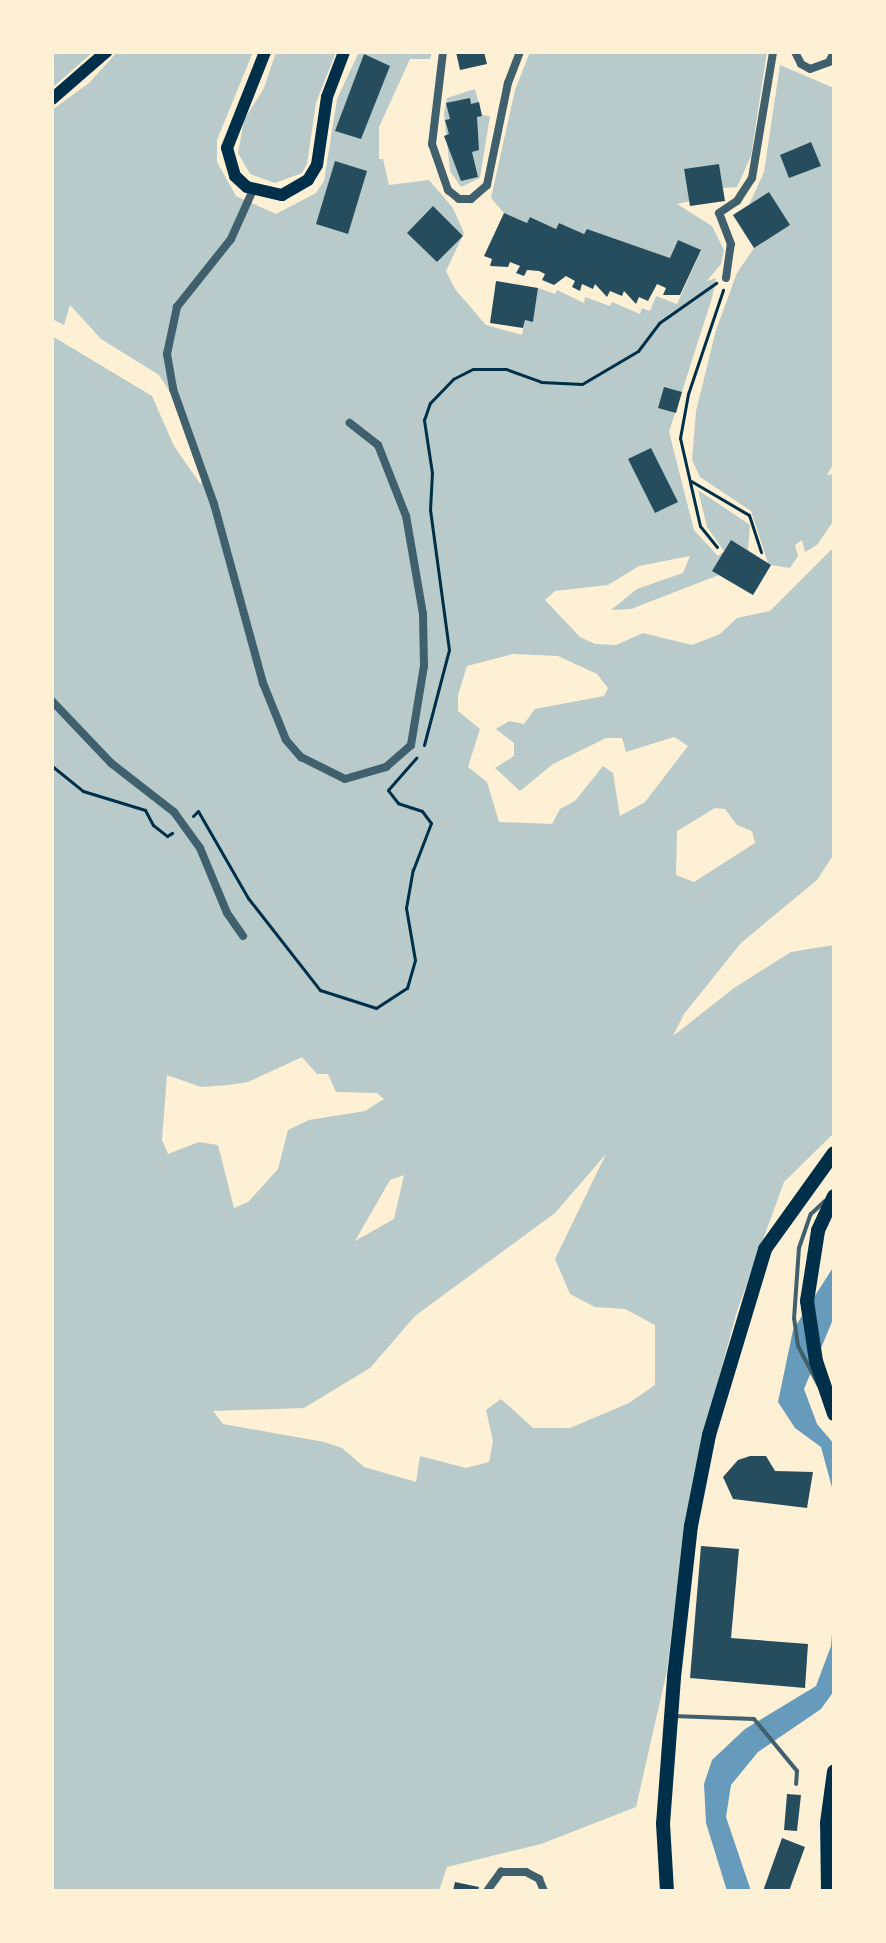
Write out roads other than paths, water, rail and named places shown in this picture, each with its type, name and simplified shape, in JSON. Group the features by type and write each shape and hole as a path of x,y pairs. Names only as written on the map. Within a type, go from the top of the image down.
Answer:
{"highway":[{"path":"667,1891 663,1857 672,1716 691,1526 709,1435 752,1281 784,1216 834,1153"},
{"path":"834,1194 818,1231 801,1299 834,1414"},
{"path":"828,1891 827,1823 834,1771"},
{"path":"663,1857 673,1891"}],"main road":[{"path":"52,99 106,52"},
{"path":"265,52 227,148 235,176 253,190 282,195 313,173 327,97 344,52"}],"street":[{"path":"443,52 432,144 448,190 459,199 471,199 487,185 508,83 520,52"},
{"path":"726,278 731,244 719,213 737,201 752,178 773,52"},
{"path":"795,52 810,69 820,68 834,52"},
{"path":"253,190 231,239 177,307 170,330 169,365 263,683 286,740 301,757 345,779 386,767 411,745 424,666 423,614 406,516 378,445 350,423"},
{"path":"52,701 111,763 174,812 200,848 227,913 243,936"},
{"path":"487,1891 501,1872 526,1872 539,1879 544,1891"}],"lane":[{"path":"672,1716 754,1719 797,1771 796,1784"}],"water":[{"path":"834,1266 834,1317 804,1389 817,1424 834,1444 834,1495 821,1447 795,1428 778,1402 793,1330"},
{"path":"834,1607 834,1691 821,1709 758,1752 731,1785 726,1817 751,1891 727,1891 706,1823 704,1784 712,1760 745,1729 816,1686 831,1646"}]}
